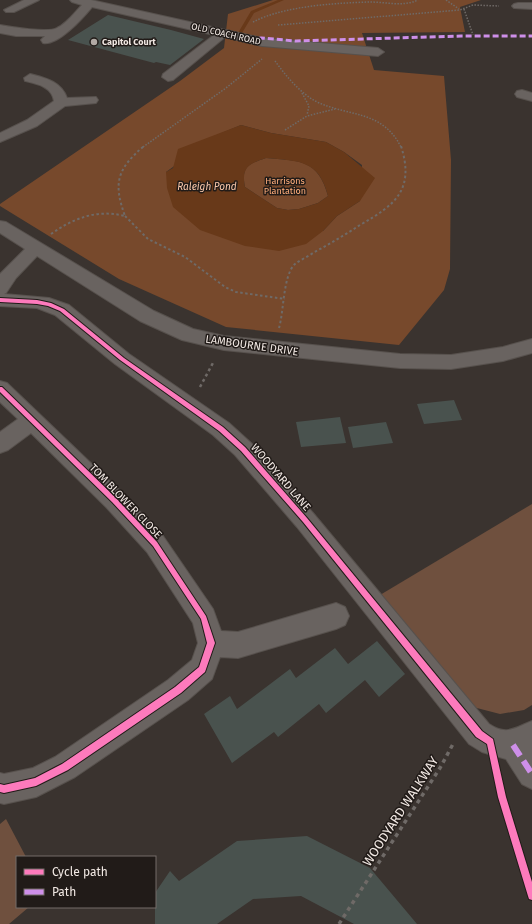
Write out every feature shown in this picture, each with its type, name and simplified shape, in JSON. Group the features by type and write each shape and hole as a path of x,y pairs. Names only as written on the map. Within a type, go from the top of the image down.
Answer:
{"street":[{"path":"10,10 33,0"},
{"name":"OLD COACH ROAD","path":"76,0 223,33 248,34 274,47 378,52"},
{"path":"0,29 48,35 71,24 90,4"},
{"path":"518,6 531,8"},
{"path":"168,77 223,33"},
{"path":"30,78 46,82 56,88 61,94 61,102"},
{"path":"0,138 24,128 49,113 61,102 91,100"},
{"name":"LAMBOURNE DRIVE","path":"0,226 147,316 188,335 224,343 278,350 400,361 451,362 503,354 532,346"},
{"path":"0,289 9,274 36,248"},
{"name":"WOODYARD LANE","path":"0,300 37,302 49,304 62,310 122,359 221,429 243,449 305,520 479,734 515,740 532,774"},
{"name":"TOM BLOWER CLOSE","path":"0,389 114,500 155,544 204,618 211,643"},
{"path":"0,444 31,420"},
{"path":"0,788 4,789 36,782 65,767 178,690 202,669 211,643 225,646 252,642 336,616"}],"path":[{"path":"248,34 255,20 281,13 370,2 402,5 418,0"},
{"path":"446,0 460,10"},
{"path":"248,34 278,25 460,10 473,5 518,6"},
{"path":"464,9 473,35"},
{"path":"274,47 274,58 284,73 299,89 308,102 309,110 307,116"},
{"path":"274,47 242,76 146,144 131,158 120,173 117,185 125,216 148,239 185,257 225,288 236,292 285,299"},
{"path":"278,350 278,334 285,299 285,279 289,271 295,264 386,210 398,199 406,181 401,147 395,135 377,120 366,115 337,109 316,100 299,89"},
{"path":"285,130 307,116 337,109"},
{"path":"36,248 60,228 85,216 108,212 125,216"},
{"path":"190,406 224,343"}],"shaded area":[{"path":"532,504 532,705 524,710 500,714 473,707 380,595"},
{"path":"6,819 25,856 16,856 16,908 28,908 9,924 0,924 0,824"}],"green space":[{"name":"Harrisons Plantation","path":"273,0 481,0 460,7 465,32 362,33 374,70 444,76 451,160 450,269 444,290 399,345 226,327 119,279 0,206 0,204 180,81 224,48 228,14","holes":["241,125 271,133 326,142 344,152 362,165 360,201 337,216 323,231 166,172 217,135"]},
{"path":"266,158 289,160 306,164 319,175 328,196 318,203 299,209 288,210 277,208 245,187 244,175 247,167"}],"water":[{"name":"Raleigh Pond","path":"241,125 271,133 326,142 344,152 375,178 360,201 337,216 323,231 306,244 279,251 245,246 200,230 173,207 167,188 166,172 173,168 178,149","holes":["266,158 298,162 313,169 319,175 328,196 318,203 299,209 288,210 277,208 245,187 245,171 255,162"]}],"building":[{"path":"108,15 204,39 170,65 156,62 154,63 68,40"},
{"path":"454,400 462,420 424,424 417,404"},
{"path":"340,417 346,443 301,447 296,422"},
{"path":"386,422 393,443 353,448 348,427"},
{"path":"377,641 405,674 379,697 365,680 326,713 319,704 278,737 274,732 232,763 204,714 230,696 237,709 290,669 296,678 335,648 348,664"},
{"path":"307,836 370,868 417,924 354,924 301,896 253,899 217,924 155,924 156,892 170,871 179,881 237,841"}],"waterway":[{"path":"240,32 252,12 282,0"}],"marked path":[{"path":"250,40 261,38 296,41 461,36 532,36"},
{"path":"513,745 532,774"}],"cycle path":[{"path":"0,300 37,302 49,304 62,310 122,359 221,429 243,449 305,520 479,734 490,742 502,797 532,896"},
{"path":"0,389 114,500 155,544 204,618 211,643 202,669 178,690 65,767 36,782 4,789 0,788"}],"place":[{"name":"Capitol Court","path":"94,42"}]}
